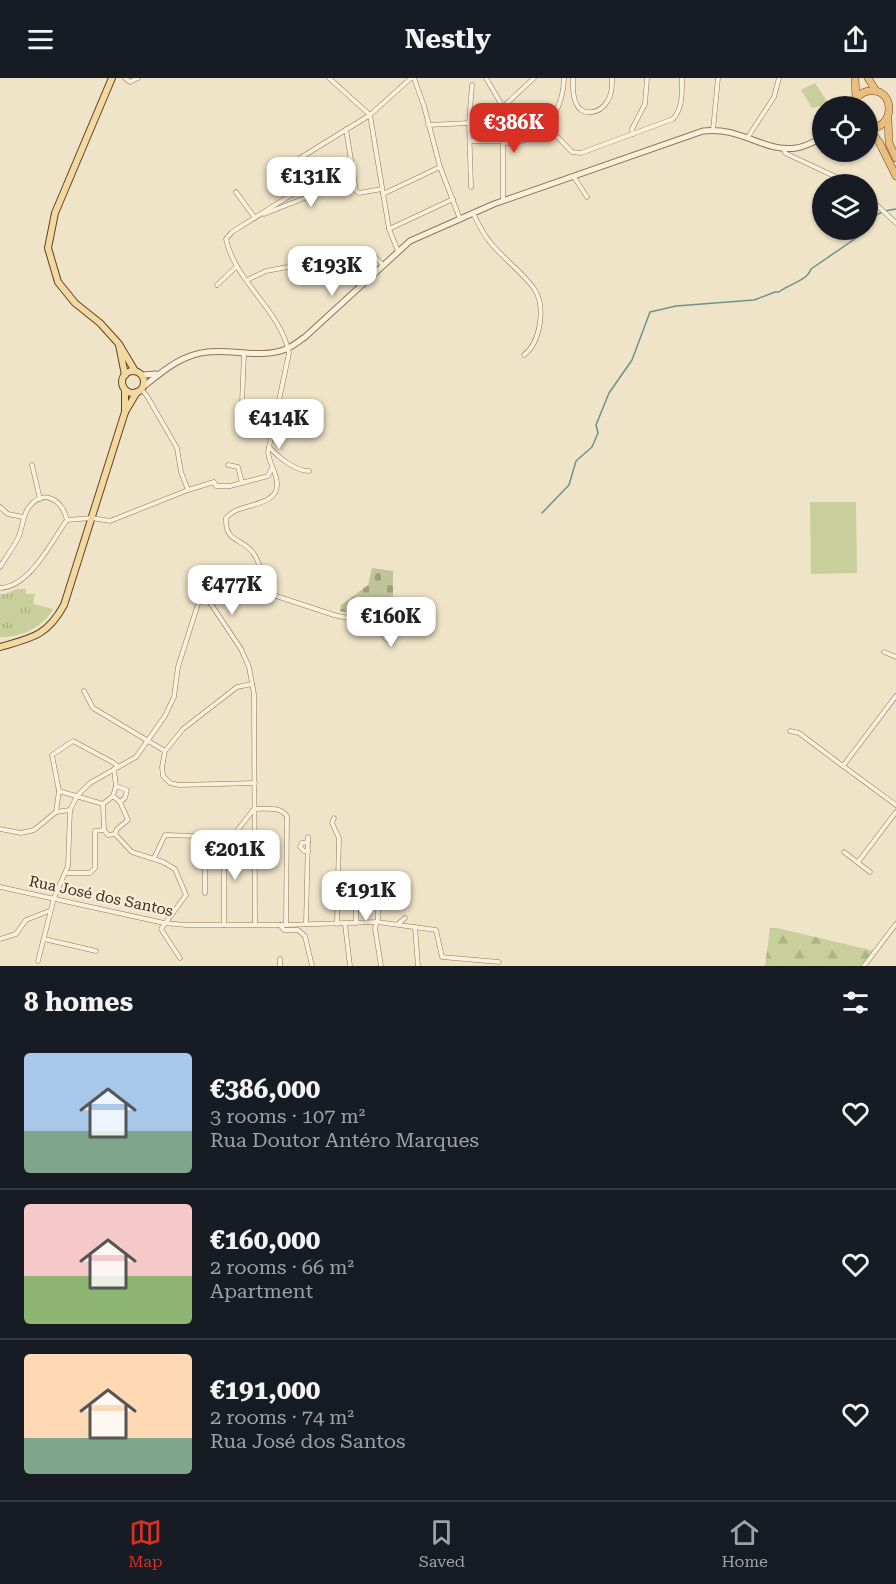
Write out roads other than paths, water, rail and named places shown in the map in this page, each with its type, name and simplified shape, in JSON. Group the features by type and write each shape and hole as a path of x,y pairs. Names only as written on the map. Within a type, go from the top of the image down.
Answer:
{"highway":[{"path":"854,96 855,78"},
{"path":"868,78 876,91 890,103 889,143 896,158"},
{"path":"860,96 864,92 876,91"},
{"path":"878,127 888,120"},
{"path":"878,141 896,176"}],"main road":[{"path":"0,647 25,641 42,633 58,615 69,592 125,412 145,381 119,344 100,323 75,303 58,282 48,248 55,213 112,78"},
{"path":"119,344 125,375 122,383 125,390 125,412"},
{"path":"125,375 138,373"},
{"path":"125,390 130,393 140,389"},
{"path":"0,641 14,643"}],"street":[{"path":"125,78 130,82 138,78"},
{"path":"329,78 370,115 389,229 398,251"},
{"path":"312,195 292,163 370,115 412,78 424,106 440,167 460,219"},
{"path":"486,78 503,107 503,201"},
{"path":"503,107 534,78"},
{"path":"471,141 510,143 532,136 547,126 558,109 563,93 564,78"},
{"path":"573,78 576,104 583,111 591,113 600,109 607,102 611,92 612,78"},
{"path":"633,134 632,129 645,104 647,78"},
{"path":"547,126 572,152 576,153 633,134 673,119 681,103 682,78"},
{"path":"713,130 718,78"},
{"path":"748,137 774,97 779,78"},
{"path":"471,187 469,123 472,85"},
{"path":"563,93 573,93"},
{"path":"428,125 469,123"},
{"path":"346,129 354,189 359,193 382,191 440,167"},
{"path":"188,490 181,472 177,448 147,396 140,389 179,360 206,352 285,350 305,337 410,241 503,201 692,135 713,130 727,131 783,148 804,146 812,142"},
{"path":"783,148 784,153 829,174"},
{"path":"261,215 350,158"},
{"path":"574,177 587,197"},
{"path":"264,592 266,586 254,554 230,537 225,527 225,518 234,511 271,498 276,493 277,484 269,460 269,446 287,357 273,317 237,266 226,239 232,232 261,215 353,179"},
{"path":"236,192 255,218"},
{"path":"389,229 453,199"},
{"path":"878,206 896,223"},
{"path":"473,213 488,241 536,291 539,306 537,339 524,355"},
{"path":"247,280 266,271 364,253 372,254 383,265"},
{"path":"218,285 237,266"},
{"path":"244,352 241,429 272,433"},
{"path":"138,373 158,374"},
{"path":"269,446 279,458 304,471 309,471"},
{"path":"32,465 40,499"},
{"path":"228,465 238,467 242,483"},
{"path":"0,588 11,588 28,574 67,520 92,518 110,521 214,482 216,486 230,486 268,476 272,467"},
{"path":"0,567 19,536 24,517 31,505 40,499 51,498 59,502 67,520"},
{"path":"0,507 8,514 24,517"},
{"path":"38,961 54,898 68,866 70,810 77,796 90,783 136,756 165,716 174,697 178,667 198,604 211,588 222,586 264,592 334,615 407,631"},
{"path":"204,595 241,649 249,667 252,684 255,924"},
{"path":"376,624 386,639 393,636 393,628"},
{"path":"884,652 896,657"},
{"path":"252,684 237,687 183,729 165,751 162,767 163,776 170,783 179,785 255,783"},
{"path":"84,691 93,708 165,751"},
{"path":"843,766 896,696"},
{"path":"790,731 799,730 896,805"},
{"path":"56,812 59,791 52,755 73,741 114,763 116,786 113,796 103,804"},
{"path":"116,786 127,790 125,798 120,802"},
{"path":"59,791 103,804"},
{"path":"113,796 120,802 128,820 117,829 116,834"},
{"path":"103,804 104,830 108,835 116,834"},
{"path":"224,925 224,848 254,809"},
{"path":"254,809 281,810 287,816 286,925"},
{"path":"0,829 21,833 34,830 56,812 70,810"},
{"path":"858,862 896,812"},
{"path":"334,818 332,823 339,838 337,924"},
{"path":"66,873 90,873 95,868 95,831 104,830"},
{"path":"116,834 132,852 154,858 176,869 186,895 160,929 180,958"},
{"path":"154,858 165,835 232,837"},
{"path":"205,836 205,893"},
{"path":"306,924 308,851 308,840 300,847 308,851"},
{"path":"226,845 255,845"},
{"path":"844,852 870,872"},
{"path":"356,923 356,875 390,876"},
{"path":"378,876 375,928 381,966"},
{"name":"Rua José dos Santos","path":"0,887 164,923 286,925 377,922 397,924 436,930 442,957 499,962"},
{"path":"0,939 16,934 26,920 50,911"},
{"path":"397,924 405,918"},
{"path":"345,924 350,966"},
{"path":"864,966 896,924"},
{"path":"280,925 284,930 298,930 305,936 312,966"},
{"path":"415,927 418,966"},
{"path":"44,939 96,951"},
{"path":"280,959 280,966"}],"waterway":[{"path":"878,214 896,209"},
{"path":"542,513 569,485 576,461 592,447 598,433 596,425 609,393 632,360 650,312 676,306 754,300 779,292 806,277 811,269 853,240"}]}
